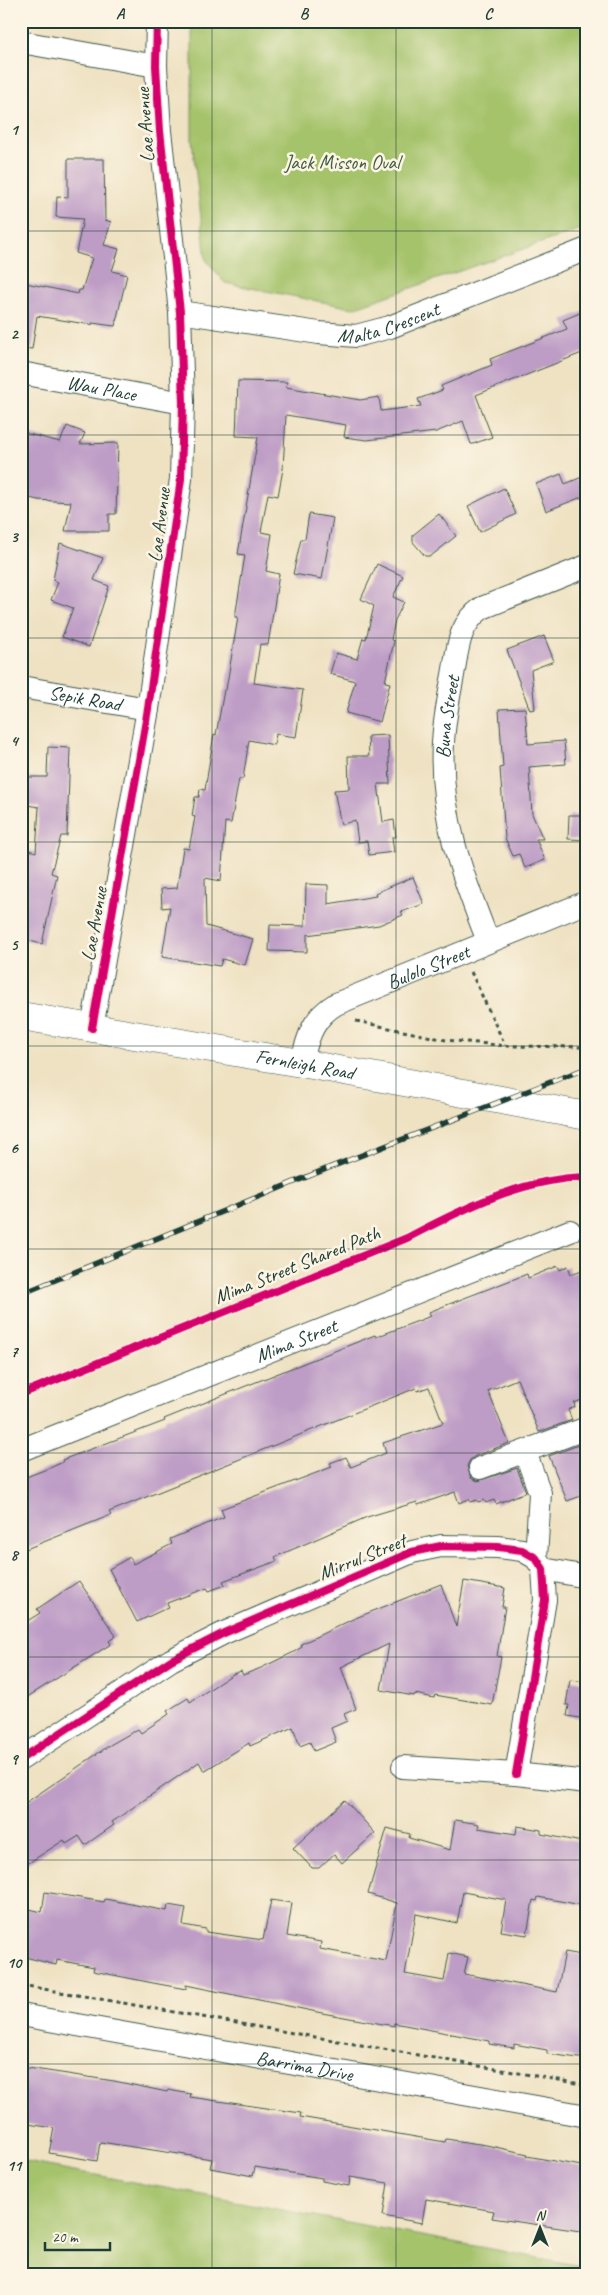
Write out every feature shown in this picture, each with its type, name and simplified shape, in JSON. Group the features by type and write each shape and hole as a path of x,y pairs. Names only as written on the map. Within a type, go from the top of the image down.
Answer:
{"street":[{"name":"Lae Avenue","path":"92,1028 148,709 181,479 183,403 180,312 160,131 156,66 157,21"},
{"path":"21,42 156,66"},
{"name":"Malta Crescent","path":"180,312 319,333 356,336 390,327 587,249"},
{"name":"Wau Place","path":"21,373 183,403"},
{"name":"Buna Street","path":"488,942 458,865 448,824 443,781 443,742 459,644 464,625 471,616 482,608 587,566"},
{"name":"Sepik Road","path":"21,687 148,709"},
{"name":"Bulolo Street","path":"324,1011 587,902"},
{"path":"302,1063 311,1029 324,1011"},
{"name":"Fernleigh Road","path":"21,1016 302,1063 587,1116"},
{"name":"Mima Street","path":"21,1450 570,1231"},
{"path":"480,1468 587,1428"},
{"path":"516,1774 545,1600 540,1564 540,1493 525,1452"},
{"name":"Mirrul Street","path":"21,1759 171,1660 224,1634 412,1552 441,1546 466,1545 522,1550 540,1564 587,1577"},
{"path":"404,1767 516,1774 587,1782"},
{"name":"Barrima Drive","path":"21,2015 587,2116"}],"path":[{"path":"469,966 506,1045"},
{"path":"324,1011 354,1020 446,1040 506,1045 587,1047"},
{"path":"21,1985 587,2085"}],"green space":[{"name":"Jack Misson Oval","path":"192,21 587,21 587,227 353,308 225,283 206,260 192,140"},
{"path":"21,2161 587,2267 587,2274 21,2274"}],"building":[{"path":"68,159 104,159 105,220 111,222 104,245 119,249 112,271 127,275 115,326 92,323 92,325 37,316 32,349 21,348 21,282 78,294 79,290 82,290 92,258 76,253 83,219 56,217 57,196 68,197"},
{"path":"587,310 587,351 476,395 492,437 473,444 471,444 463,421 436,432 367,440 344,437 346,425 286,415 283,469 278,496 268,494 261,532 272,534 266,571 279,574 268,645 260,644 254,683 303,690 296,737 276,734 274,745 249,740 243,779 239,779 231,823 225,822 221,881 205,878 206,926 253,939 245,965 222,959 220,966 162,957 170,907 162,908 161,889 177,888 183,848 189,849 195,817 192,816 195,797 199,797 200,789 205,790 214,734 216,735 224,690 226,690 238,617 235,617 245,555 238,554 258,437 236,436 238,381 287,382 286,387 360,400 379,397 381,411 421,406 418,399 443,390 441,386 492,365 490,359 567,329 563,320"},
{"path":"67,426 85,433 80,444 118,443 116,514 109,514 109,531 65,531 71,502 38,500 21,496 21,448 25,433 60,442"},
{"path":"561,474 565,484 587,475 587,495 546,511 536,484"},
{"path":"504,488 516,514 480,532 468,506"},
{"path":"309,514 333,518 322,579 293,574 301,539 305,539"},
{"path":"439,514 456,536 431,556 425,556 413,542 413,535"},
{"path":"60,543 103,558 94,580 109,586 89,647 62,637 73,608 51,600 58,582 53,580"},
{"path":"377,564 403,576 393,597 404,602 395,620 391,640 394,641 385,682 390,683 380,722 346,713 355,681 330,674 336,653 357,659 363,638 366,639 374,606 361,599"},
{"path":"544,636 554,661 531,670 535,709 530,710 507,650"},
{"path":"525,708 528,744 564,741 566,764 529,767 532,814 543,839 536,839 545,860 525,868 519,854 513,856 505,838 500,768 503,767 499,709"},
{"path":"388,735 390,784 378,784 383,822 394,820 396,837 392,837 394,852 369,855 367,841 358,842 355,820 341,825 334,790 349,789 348,756 369,756 368,736"},
{"path":"48,747 70,748 67,836 61,836 51,873 57,875 42,944 21,939 21,848 36,852 39,807 21,804 21,777 47,777"},
{"path":"569,815 587,815 587,840 568,839"},
{"path":"413,877 424,904 401,912 403,915 379,925 307,935 307,952 269,951 270,925 305,926 306,884 328,885 328,904 376,896 375,893"},
{"path":"558,1266 560,1270 568,1266 571,1274 587,1268 587,1398 574,1403 575,1407 568,1410 572,1420 539,1432 517,1379 488,1391 509,1443 475,1456 467,1466 471,1478 478,1481 517,1468 526,1492 496,1504 494,1500 486,1503 484,1500 470,1502 469,1499 459,1503 455,1492 418,1505 417,1502 367,1517 275,1557 277,1561 223,1581 225,1585 209,1591 207,1588 167,1603 169,1607 137,1622 109,1569 130,1557 133,1564 172,1544 170,1539 224,1517 221,1509 332,1467 330,1463 346,1457 351,1467 386,1453 383,1443 443,1423 429,1387 417,1391 416,1388 109,1512 111,1515 21,1551 21,1479 63,1462 62,1460 165,1421 164,1419 241,1388 375,1335 376,1337 431,1316 429,1312 527,1274 528,1278"},
{"path":"587,1442 587,1494 567,1501 549,1456"},
{"path":"79,1581 116,1636 109,1641 111,1644 21,1701 21,1625 40,1613 37,1609"},
{"path":"464,1581 505,1588 502,1607 505,1607 497,1656 501,1657 492,1705 435,1695 434,1698 381,1690 389,1644 341,1667 356,1709 344,1714 347,1721 331,1728 336,1742 314,1751 310,1742 300,1746 293,1727 250,1746 249,1743 204,1771 199,1762 112,1822 114,1825 85,1845 79,1836 66,1844 64,1840 21,1868 21,1806 110,1745 138,1729 141,1733 169,1714 167,1711 188,1698 190,1702 233,1674 241,1671 243,1675 261,1668 302,1647 301,1644 353,1619 441,1584 456,1627"},
{"path":"570,1680 587,1682 587,1719 567,1716 569,1705 566,1705"},
{"path":"345,1800 375,1833 342,1863 334,1854 319,1868 312,1868 293,1848"},
{"path":"455,1820 479,1824 478,1828 516,1834 517,1826 541,1830 541,1834 587,1843 587,1906 538,1897 537,1901 533,1900 527,1935 501,1931 506,1900 463,1892 457,1923 416,1914 405,1974 444,1981 449,1953 468,1957 464,1974 557,1992 565,1952 587,1956 587,2059 547,2054 547,2050 514,2044 514,2048 489,2044 489,2041 394,2023 394,2026 322,2013 186,1985 186,1989 153,1983 93,1971 94,1967 57,1960 56,1965 21,1956 21,1907 42,1912 45,1892 104,1902 105,1899 167,1911 168,1905 186,1908 183,1925 206,1929 206,1932 263,1940 271,1900 292,1903 287,1936 321,1942 320,1949 386,1961 397,1903 368,1894 387,1828 410,1834 409,1838 450,1850"},
{"path":"21,2067 114,2081 167,2092 168,2090 191,2094 190,2097 301,2113 300,2117 445,2142 446,2139 486,2145 528,2154 527,2156 587,2167 587,2232 492,2218 494,2211 426,2199 422,2223 383,2216 388,2183 350,2177 349,2186 322,2181 322,2178 255,2167 253,2176 210,2168 212,2159 100,2142 97,2161 49,2153 54,2128 21,2123"}],"railway":[{"path":"21,1294 331,1167 587,1068"}],"cycle path":[{"path":"92,1028 148,709 181,479 183,403 180,312 160,131 156,66 157,21"},
{"name":"Mima Street Shared Path","path":"21,1394 407,1238 449,1216 494,1197 540,1183 587,1177"},
{"path":"21,1759 171,1660 224,1633 412,1552 441,1546 498,1547 522,1550 536,1558 543,1569 545,1600 516,1774"}]}
